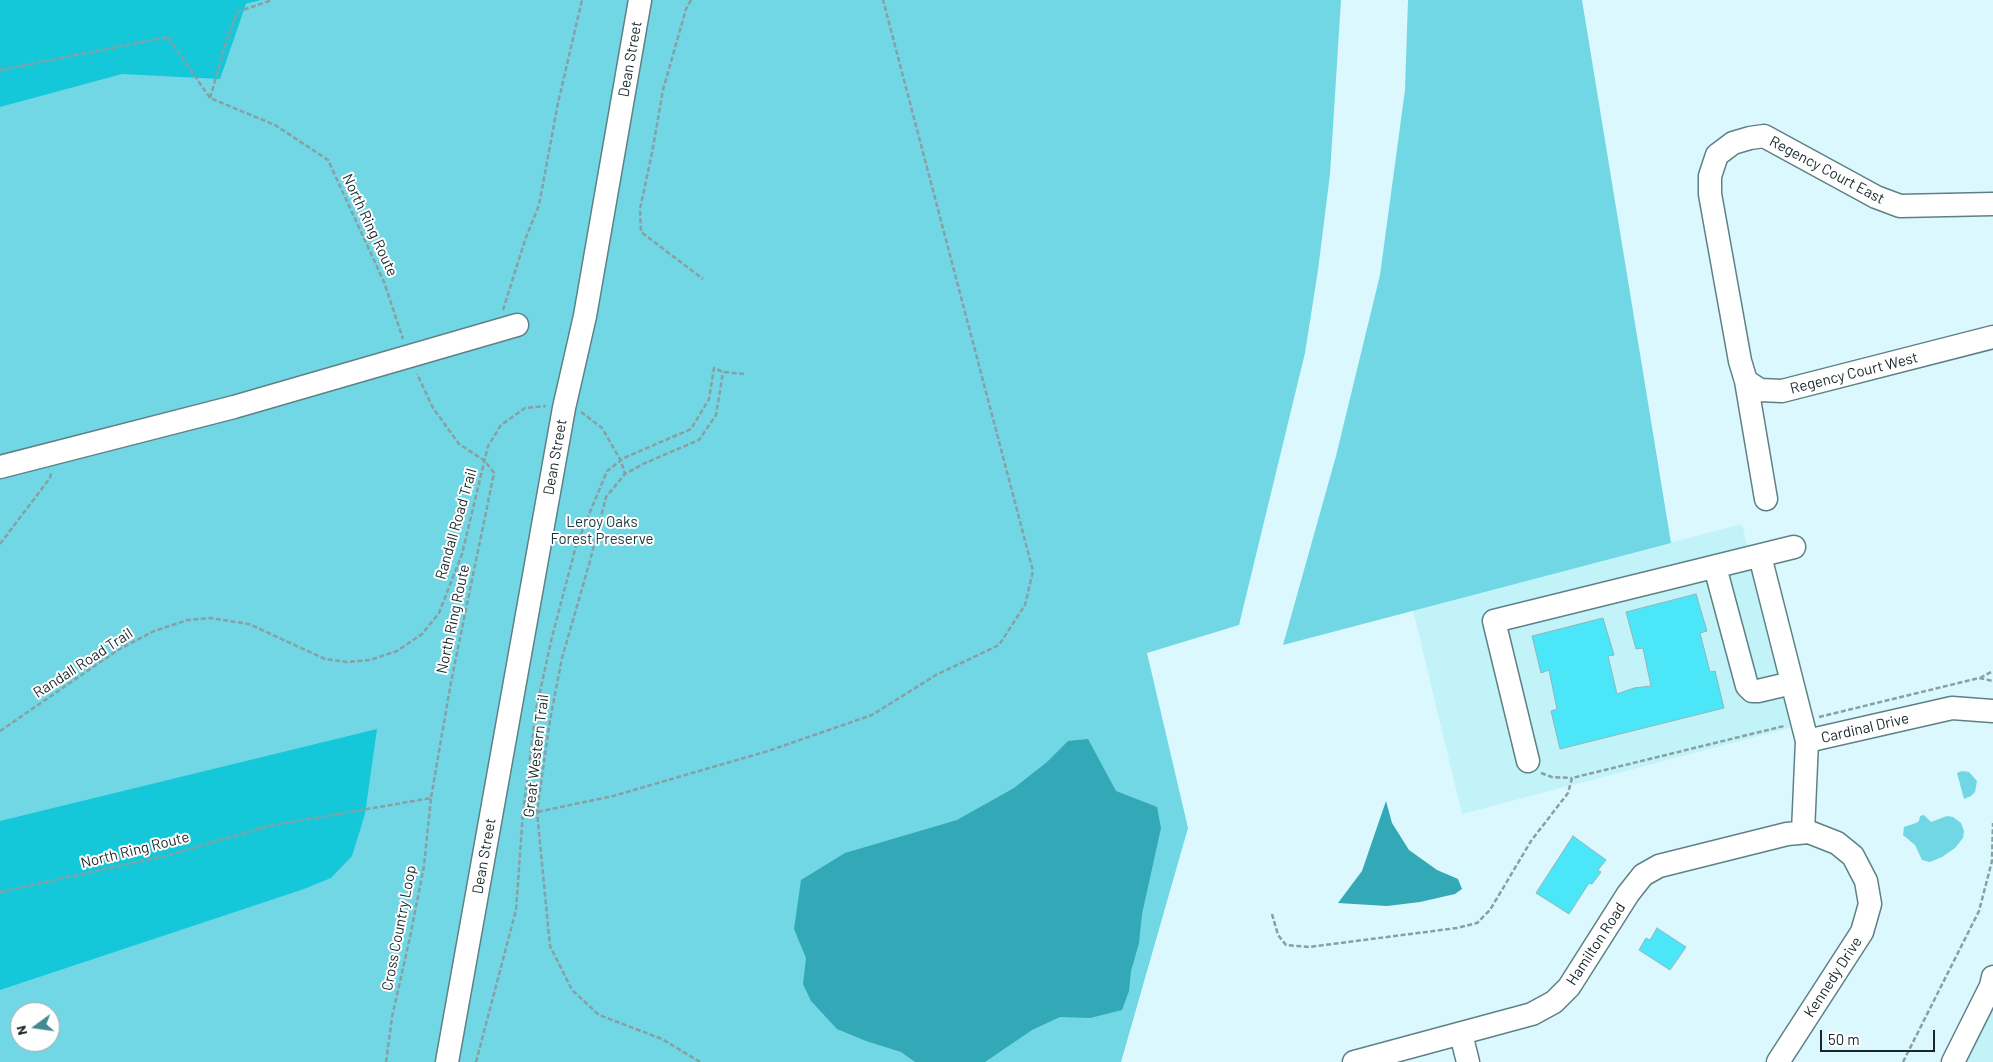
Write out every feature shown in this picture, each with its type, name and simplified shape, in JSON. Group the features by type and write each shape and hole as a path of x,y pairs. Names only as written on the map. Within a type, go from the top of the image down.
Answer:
{"street":[{"name":"Dean Street","path":"447,1062 564,408 585,316 640,0"},
{"name":"Regency Court East","path":"1746,381 1732,323 1710,194 1710,176 1717,156 1733,143 1764,136 1876,197 1900,206 1993,204"},
{"path":"0,467 57,454 234,407 507,328"},
{"name":"Regency Court West","path":"1746,381 1760,390 1782,391 1993,338"},
{"path":"1746,381 1766,499"},
{"path":"1528,761 1494,621 1794,547"},
{"name":"Cardinal Drive","path":"1760,556 1807,741 1952,708 1993,711"},
{"path":"1715,567 1747,686 1752,691 1758,691 1792,683"},
{"path":"1803,832 1807,741"},
{"name":"Hamilton Road","path":"1354,1062 1532,1014 1554,1002 1569,987 1628,894 1643,875 1659,866 1787,834 1803,832"},
{"name":"Kennedy Drive","path":"1778,1062 1862,932 1870,904 1866,881 1853,856 1837,843 1809,832 1803,832"},
{"path":"1953,1062 1986,1011 1993,977"},
{"path":"1461,1034 1468,1062"}],"path":[{"path":"210,98 227,39 238,12 272,0"},
{"path":"507,328 524,240 539,205 558,103 582,0"},
{"path":"691,0 686,9 663,90 640,209 641,232 703,279"},
{"path":"523,812 537,812 614,796 768,751 872,715 936,675 998,645 1025,605 1033,571 884,0"},
{"path":"0,70 168,37 210,98"},
{"name":"North Ring Route","path":"0,892 165,856 269,826 431,798 451,682 494,473 485,461 458,444 433,408 408,356 384,282 328,160 275,125 210,98"},
{"path":"476,1062 516,910 523,812 536,710 552,637 576,546 608,471 621,461 646,448 691,429 708,399 714,368 723,372 744,374"},
{"path":"578,411 584,413 602,428 621,461 625,474 645,463 699,440 716,415 723,372"},
{"name":"Randall Road Trail","path":"0,731 118,650 154,631 188,620 210,618 249,624 325,659 347,662 370,660 397,651 422,634 439,613 462,554 488,446 501,425 525,408 553,406"},
{"path":"0,544 50,478 57,454"},
{"name":"Great Western Trail","path":"625,474 606,496 590,561 562,658 550,720 537,812 550,946 572,990 599,1015 662,1039 700,1062"},
{"path":"1818,717 1979,678 1993,670"},
{"path":"1979,678 1993,680"},
{"path":"1528,761 1535,771 1552,777 1572,778 1787,725"},
{"path":"1272,914 1278,935 1286,945 1310,947 1457,928 1477,923 1490,910 1531,842 1568,793 1572,778"},
{"name":"Cross Country Loop","path":"386,1062 392,1017 424,866 431,798"},
{"path":"1903,1062 1979,911 1992,861 1993,823"}],"shaded area":[{"path":"0,0 262,0 246,4 220,79 122,74 0,107"},
{"path":"1742,524 1793,727 1462,814 1413,610"},
{"path":"377,729 365,814 352,856 331,878 304,889 0,990 0,821"},
{"path":"1088,739 1116,791 1157,807 1161,828 1142,914 1139,943 1131,971 1129,991 1122,1010 1090,1018 1060,1017 1032,1030 985,1062 915,1062 901,1052 837,1029 811,1001 803,984 806,958 794,929 801,880 845,853 957,820 1014,788 1047,762 1068,741"},
{"path":"1386,801 1392,823 1409,850 1437,870 1458,879 1462,889 1455,894 1420,902 1387,906 1338,903 1362,871"},
{"path":"1993,994 1993,1062 1955,1062"}],"green space":[{"name":"Leroy Oaks Forest Preserve","path":"262,0 1341,0 1330,174 1305,353 1239,625 1147,653 1188,828 1121,1062 0,1062 0,65"},
{"path":"1408,0 1582,0 1671,543 1283,645 1336,456 1380,275 1405,90"},
{"path":"1962,771 1969,772 1977,781 1975,792 1964,799 1957,773"},
{"path":"1924,815 1931,822 1947,816 1953,817 1961,823 1964,831 1963,838 1955,848 1942,857 1930,862 1922,860 1915,845 1903,835 1904,827 1916,823 1919,821 1920,816"}],"building":[{"path":"1696,594 1707,631 1700,633 1710,672 1715,671 1724,708 1560,749 1551,711 1557,709 1549,670 1541,673 1532,636 1603,618 1614,655 1608,656 1617,694 1634,688 1651,686 1643,648 1636,649 1626,612"},
{"path":"1573,836 1606,860 1598,870 1601,872 1592,884 1589,883 1569,914 1536,893"},
{"path":"1657,928 1686,947 1670,970 1639,950 1646,938 1650,940"}]}
